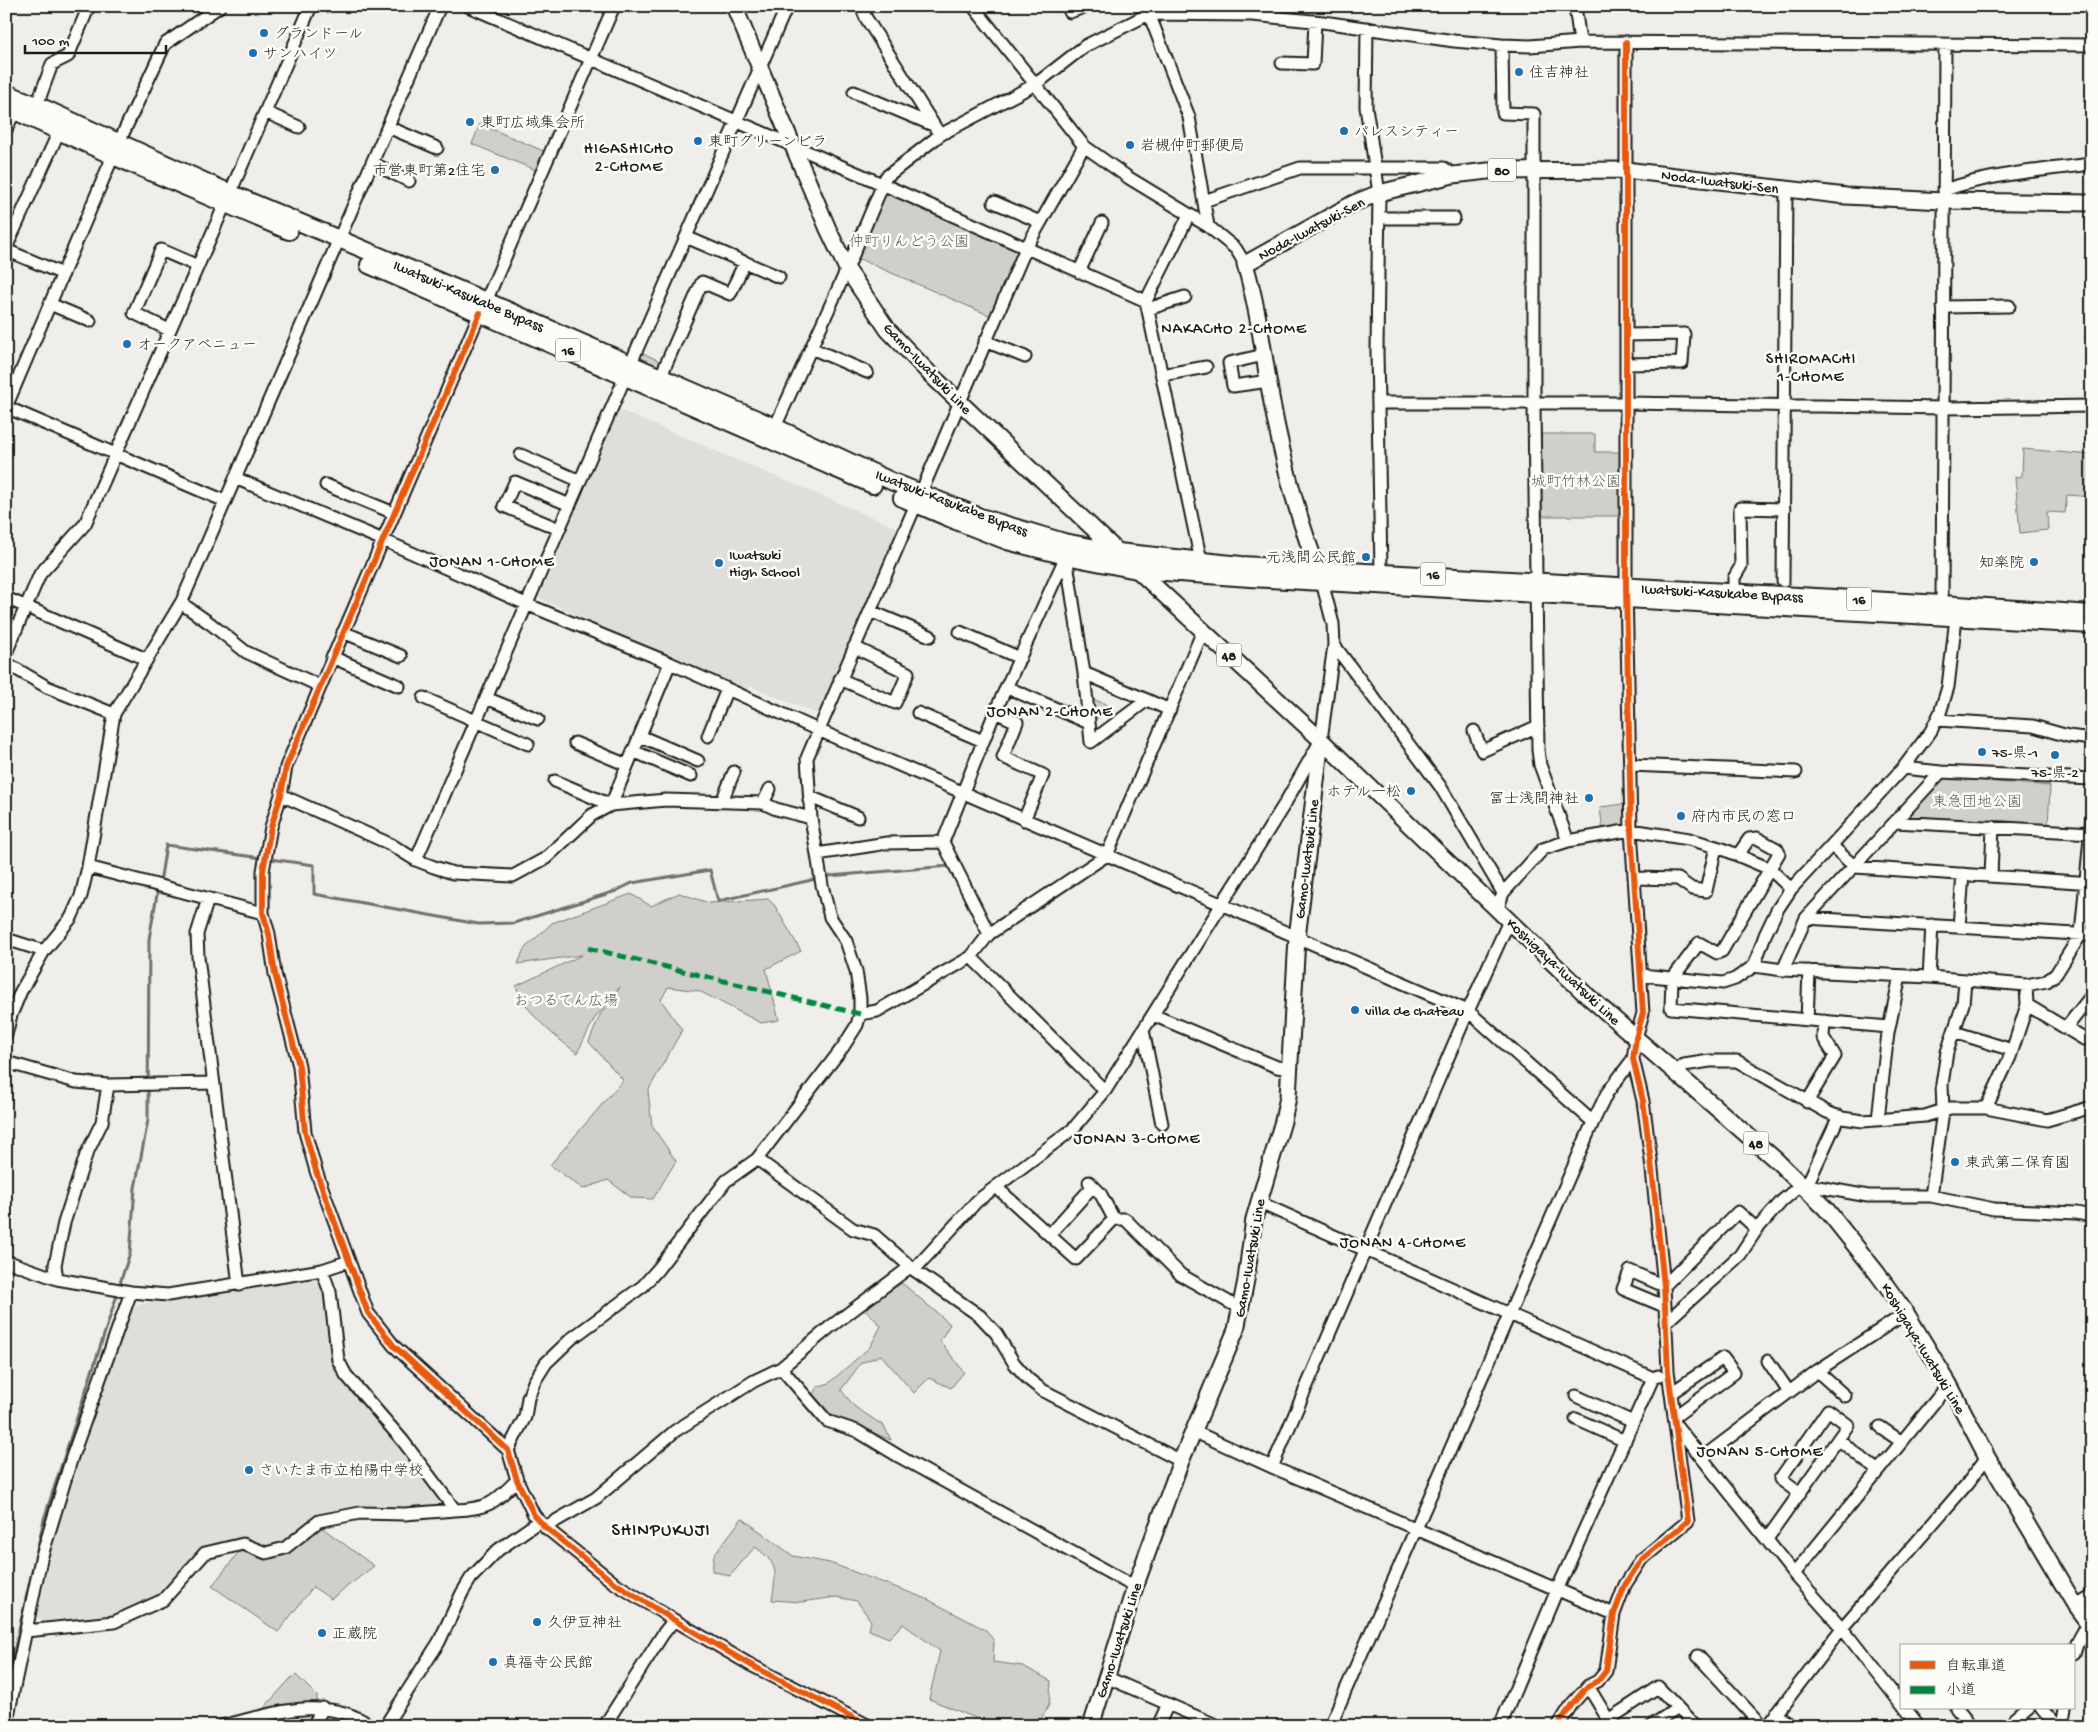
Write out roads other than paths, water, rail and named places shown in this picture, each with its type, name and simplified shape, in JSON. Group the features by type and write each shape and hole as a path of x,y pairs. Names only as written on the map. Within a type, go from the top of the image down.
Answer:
{"highway":[{"name":"Iwatsuki-Kasukabe Bypass","path":"6,93 37,105 116,149"},
{"name":"Iwatsuki-Kasukabe Bypass","path":"11,109 116,149 628,370 920,499 1064,542 1118,552 1320,575 1381,572 1536,586 1956,618 2092,625"},
{"name":"Iwatsuki-Kasukabe Bypass","path":"628,370 660,378 775,427 1007,540 1066,556 1137,570 1320,575 1536,586"},
{"name":"Iwatsuki-Kasukabe Bypass","path":"1627,593 1734,592 2092,614"}],"main road":[{"name":"Gamo-Iwatsuki Line","path":"734,6 847,270 888,330 930,374 1118,552"},
{"name":"Noda-Iwatsuki-Sen","path":"1320,575 1293,496 1277,427 1252,289 1245,264 1354,203 1379,193 1453,175 1534,169 1625,170 1846,196 1944,195 2092,203"},
{"name":"Koshigaya-Iwatsuki Line","path":"1118,552 1321,740 1498,908 1582,991 1804,1185 1826,1209 1906,1313 1949,1384 1987,1457 2075,1605 2090,1626"},
{"name":"Gamo-Iwatsuki Line","path":"1091,1726 1135,1587 1180,1461 1227,1354 1241,1309 1258,1202 1283,1121 1291,1069 1297,938 1321,740"}],"street":[{"path":"37,105 52,64 68,56 90,6"},
{"path":"220,6 165,44 116,149 6,407 225,501"},
{"path":"6,653 40,574 85,524 311,6"},
{"path":"6,1035 21,991 44,951 71,918 80,896 88,867 114,714 181,603 440,6"},
{"path":"468,6 793,145 1026,248 1147,305 1186,296"},
{"path":"614,6 382,540 286,767 281,795 271,826 263,871 263,913 270,934 275,974 299,1066 305,1132 316,1171 368,1313 394,1346 508,1450 518,1480 542,1525 613,1582 674,1620 748,1664 869,1726"},
{"path":"416,860 787,6"},
{"path":"861,6 866,18 940,135"},
{"path":"1068,6 1070,12 1087,6"},
{"path":"1575,6 1580,42"},
{"path":"974,7 1084,146 1128,178 1208,226 1236,249 1245,264"},
{"path":"1147,10 1189,117 1208,226"},
{"path":"775,427 847,270 886,177 940,135 1036,84 1086,46 1147,10 1252,11 1315,22 1454,41 1502,45 1530,46 1580,42 1626,42 1945,46 2092,45"},
{"path":"1282,63 1313,64 1315,22"},
{"path":"1367,28 1366,107 1379,193 1378,403 1381,572"},
{"path":"1558,1726 1572,1704 1588,1686 1598,1681 1606,1671 1614,1614 1625,1585 1640,1560 1688,1520 1668,1371 1664,1286 1651,1160 1643,1101 1633,1060 1636,1038 1643,1013 1631,830 1625,403 1626,42"},
{"path":"1502,45 1503,113 1534,114 1534,404 1538,726 1540,765 1568,842"},
{"path":"1942,604 1945,46"},
{"path":"854,92 933,125"},
{"path":"6,130 11,109"},
{"path":"265,112 299,127"},
{"path":"388,127 438,148"},
{"path":"56,138 6,249 63,274"},
{"path":"508,1450 525,1417 528,1398 546,1363 571,1339 643,1286 726,1181 757,1159 843,1047 856,1024 860,1014 860,998 856,972 846,941 830,917 811,818 807,758 920,499 985,341 1026,248 1084,146"},
{"path":"372,164 409,181"},
{"path":"1944,195 1970,181 2007,174 2092,164"},
{"path":"1204,201 1300,168 1444,168 1453,175"},
{"path":"1784,581 1786,189"},
{"path":"994,202 1040,222"},
{"path":"1189,215 1147,305 1201,561"},
{"path":"1379,218 1454,218"},
{"path":"1078,272 1102,223"},
{"path":"686,237 780,276"},
{"path":"169,330 134,313 161,250 198,266"},
{"path":"660,378 702,282 730,294 744,262"},
{"path":"50,304 90,321"},
{"path":"1944,306 2009,306"},
{"path":"1626,335 1684,334 1682,363 1626,364"},
{"path":"985,341 1025,357"},
{"path":"811,348 867,372"},
{"path":"1264,355 1229,363 1233,386 1268,380"},
{"path":"1162,374 1206,367"},
{"path":"1378,403 1625,403 1944,408 2092,406"},
{"path":"522,455 580,481"},
{"path":"235,478 382,540 526,604 670,663 1024,820 1468,1011 1592,1122"},
{"path":"559,529 504,506 515,482 570,505"},
{"path":"326,485 394,513"},
{"path":"1734,592 1734,578 1741,566 1740,508 1784,509"},
{"path":"990,934 943,842 995,712 1066,556"},
{"path":"1066,556 1084,673 1091,742 1147,700"},
{"path":"385,1726 439,1642 471,1578 498,1550 596,1498 675,1431 754,1381 781,1368 830,1326 912,1268 978,1201 1073,1129 1105,1091 1284,805 1321,740 1334,645 1333,624 1320,575"},
{"path":"6,598 146,660"},
{"path":"181,603 246,652 320,686"},
{"path":"870,611 930,636"},
{"path":"1640,975 1723,982 1735,979 1754,966 1773,918 1791,889 1903,768 1921,746 1937,720 1948,686 1956,618"},
{"path":"860,1014 877,1010 971,957 990,934 1107,856 1202,631"},
{"path":"343,632 401,656"},
{"path":"960,632 1020,658"},
{"path":"1334,645 1440,786 1503,894"},
{"path":"840,679 896,703 908,673 854,648"},
{"path":"332,657 399,686"},
{"path":"6,663 47,687 114,714"},
{"path":"611,806 670,663"},
{"path":"1084,673 1170,710"},
{"path":"1006,687 1089,724"},
{"path":"708,736 726,689"},
{"path":"424,698 528,744"},
{"path":"486,698 538,719"},
{"path":"918,712 983,741"},
{"path":"995,712 1017,722 1003,757 1043,774 1024,820"},
{"path":"1937,720 2033,726 2068,736 2092,739"},
{"path":"1474,731 1482,751 1538,726"},
{"path":"640,736 698,761"},
{"path":"574,743 628,765"},
{"path":"633,751 691,776"},
{"path":"1630,765 1796,772"},
{"path":"1903,768 1941,772 2092,779"},
{"path":"722,801 734,772"},
{"path":"1783,970 1806,918 1941,772"},
{"path":"555,782 611,806"},
{"path":"763,803 770,789"},
{"path":"281,795 390,844 416,860 453,873 513,876 546,858 592,815 611,806 666,800 763,803 776,810 811,818"},
{"path":"809,800 815,799 858,817"},
{"path":"1754,966 1783,970 1929,977 2026,985 2047,981 2056,974 2086,935 2092,816"},
{"path":"1895,822 2091,833"},
{"path":"1991,876 1993,827"},
{"path":"1498,908 1503,894 1543,849 1568,842 1631,830 1689,839 1738,855 1770,869 1791,889"},
{"path":"1738,855 1749,839 1758,838 1777,849 1779,854 1722,951 1718,953 1699,943 1672,978 1671,1008 1889,1027"},
{"path":"817,854 887,843 943,842"},
{"path":"1832,846 1855,867 2089,883"},
{"path":"1634,878 1678,878 1692,889 1706,891 1716,847"},
{"path":"88,867 263,913"},
{"path":"1959,927 1963,874"},
{"path":"208,899 197,934 198,957 239,1285"},
{"path":"1806,918 2086,935"},
{"path":"1272,1467 1509,920"},
{"path":"1929,977 1932,925"},
{"path":"6,939 44,951"},
{"path":"971,957 1105,1091"},
{"path":"1807,1020 1809,971"},
{"path":"1878,1120 1889,1027 1900,976"},
{"path":"1932,1196 1942,1111 1942,1084 1947,1052 1963,1004 1965,981"},
{"path":"1986,1108 2012,1050 2027,1005 2026,985"},
{"path":"2066,1028 2092,995"},
{"path":"2027,1005 2084,1039"},
{"path":"1153,1015 1277,1067 1291,1069"},
{"path":"1807,1102 1836,1056 1823,1037 1824,1021"},
{"path":"1143,1030 1162,1124"},
{"path":"1954,1032 2012,1050"},
{"path":"1330,1726 1592,1122 1607,1093 1633,1060"},
{"path":"1675,1072 1684,1065 1710,1061 1737,1060 1807,1102 1839,1116 1863,1122 1926,1116 1950,1108 1986,1108 2047,1120 2092,1107"},
{"path":"6,1062 76,1082 108,1085 213,1083"},
{"path":"57,1278 55,1265 64,1223 86,1155 102,1122 108,1085"},
{"path":"1665,1323 1740,1255 1757,1229 1782,1201 1804,1185 1839,1116"},
{"path":"757,1159 853,1229 874,1235 912,1268 986,1322 996,1333 1014,1363 1028,1379 1042,1390 1180,1461"},
{"path":"1049,1235 1091,1184 1100,1193 1114,1219"},
{"path":"1804,1185 1868,1196 1932,1196 1994,1209 2076,1213 2092,1216"},
{"path":"996,1187 1076,1259 1114,1219 1125,1219 1181,1275 1241,1309"},
{"path":"1258,1202 1364,1251 1653,1378"},
{"path":"1664,1286 1738,1212 1757,1229"},
{"path":"6,1261 57,1278 131,1292 168,1295 239,1285 322,1270 349,1261"},
{"path":"322,1270 330,1292 338,1360 346,1375 398,1434 455,1510"},
{"path":"1664,1286 1630,1271 1623,1289 1664,1306"},
{"path":"6,1725 41,1559 69,1466 131,1292"},
{"path":"1702,1458 1817,1371 1906,1313"},
{"path":"1671,1393 1723,1358 1734,1373 1674,1420"},
{"path":"1768,1361 1789,1392"},
{"path":"781,1368 827,1421 857,1430 900,1458 1135,1587"},
{"path":"1500,1726 1557,1590 1653,1378 1668,1371"},
{"path":"1817,1371 1845,1396"},
{"path":"1794,1574 1949,1384"},
{"path":"1576,1396 1633,1422"},
{"path":"1767,1539 1848,1426 1828,1410 1780,1479 1799,1493"},
{"path":"1576,1420 1625,1441"},
{"path":"1674,1420 1794,1574 1842,1628 1900,1702"},
{"path":"1880,1427 1902,1442"},
{"path":"1193,1431 1272,1467 1614,1614"},
{"path":"1838,1439 1878,1471"},
{"path":"1766,1726 1842,1628 1967,1484 1987,1457"},
{"path":"26,1631 114,1622 162,1600 205,1553 243,1544 266,1553 285,1548 319,1521 360,1513 405,1514 485,1507 495,1502 518,1480"},
{"path":"2075,1605 2092,1595"},
{"path":"606,1726 663,1634 674,1620"},
{"path":"2076,1646 2090,1626"},
{"path":"1698,1656 1762,1726"},
{"path":"1106,1677 1218,1726"},
{"path":"1588,1686 1610,1723 1658,1687 1695,1726"},
{"path":"1158,1726 1168,1704"},
{"path":"229,1725 303,1709 323,1708 338,1709 371,1726"},
{"path":"313,1726 323,1708"},
{"path":"1651,1726 1678,1708"},
{"path":"1907,1710 1919,1726"},
{"path":"1958,1710 1971,1726"},
{"path":"2014,1720 2026,1710"},
{"path":"2044,1710 2056,1726"},
{"path":"2060,1726 2064,1710"},
{"path":"1776,1713 1790,1726"}],"waterway":[{"path":"160,883 166,845 314,865 314,894 478,924 514,923 616,891 632,883 710,870 718,901 816,879"},
{"path":"829,876 950,866"},
{"path":"119,1286 130,1253 135,1188 148,1120 149,939 158,889"},
{"path":"6,1687 44,1519 118,1292"}],"place":[{"name":"グランドール","path":"264,33"},
{"name":"サンハイツ","path":"253,53"},
{"name":"住吉神社","path":"1519,72"},
{"name":"東町広域集会所","path":"470,122"},
{"name":"パレスシティー","path":"1344,131"},
{"name":"東町グリーンビラ","path":"698,141"},
{"name":"岩槻仲町郵便局","path":"1130,145"},
{"name":"市営東町第2住宅","path":"495,170"},
{"name":"オークアベニュー","path":"127,344"},
{"name":"元浅間公民館","path":"1366,557"},
{"name":"知楽院","path":"2034,562"},
{"name":"Iwatsuki High School","path":"719,563"},
{"name":"75-県-1","path":"1982,752"},
{"name":"75-県-2","path":"2055,755"},
{"name":"ホテル一松","path":"1411,791"},
{"name":"冨士浅間神社","path":"1589,798"},
{"name":"府内市民の窓口","path":"1681,816"},
{"name":"villa de chateau","path":"1355,1010"},
{"name":"東武第二保育園","path":"1955,1162"},
{"name":"さいたま市立柏陽中学校","path":"249,1470"},
{"name":"久伊豆神社","path":"537,1622"},
{"name":"正蔵院","path":"322,1633"},
{"name":"真福寺公民館","path":"493,1662"}],"district":[{"name":"HIGASHICHO 2-CHOME","path":"629,156"},
{"name":"NAKACHO 2-CHOME","path":"1234,327"},
{"name":"SHIROMACHI 1-CHOME","path":"1811,366"},
{"name":"JONAN 1-CHOME","path":"492,560"},
{"name":"JONAN 2-CHOME","path":"1050,710"},
{"name":"JONAN 3-CHOME","path":"1137,1137"},
{"name":"JONAN 4-CHOME","path":"1403,1241"},
{"name":"JONAN 5-CHOME","path":"1760,1450"},
{"name":"SHINPUKUJI","path":"661,1529"}],"park label":[{"name":"仲町りんどう公園","path":"909,241"},
{"name":"城町竹林公園","path":"1576,481"},
{"name":"東急団地公園","path":"1977,801"},
{"name":"おつるてん広場","path":"566,1000"}]}
